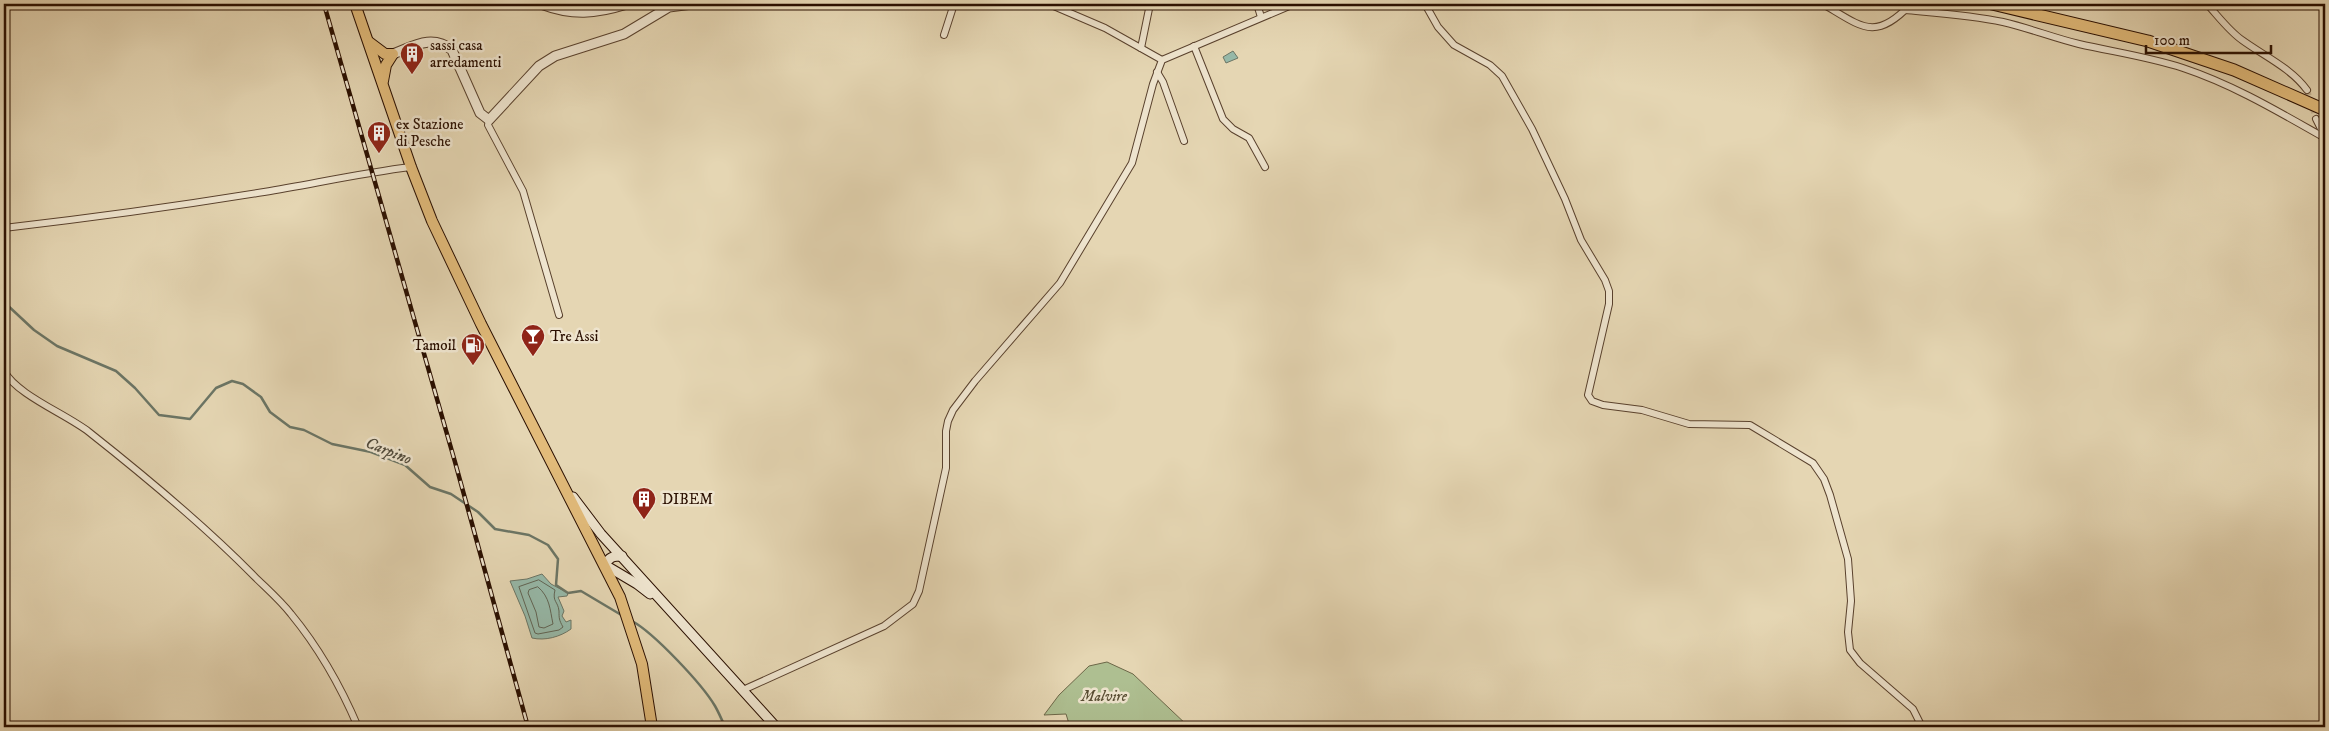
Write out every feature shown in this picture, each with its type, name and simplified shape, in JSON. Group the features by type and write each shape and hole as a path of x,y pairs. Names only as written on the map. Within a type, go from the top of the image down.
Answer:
{"highway":[{"path":"1992,4 2148,41 2234,70 2325,110"}],"main road":[{"path":"355,4 411,167 444,247 620,597 642,664 652,727"},
{"path":"368,42 385,54 393,54"},
{"path":"382,83 386,65 393,54"}],"street":[{"path":"540,4 560,11 601,12 628,4"},
{"path":"559,315 523,191 488,125 489,120 533,72 555,56 624,34 669,8 692,4"},
{"path":"944,35 954,4"},
{"path":"1049,4 1105,28 1162,60"},
{"path":"1140,48 1150,4"},
{"path":"1257,4 1261,17"},
{"path":"743,690 884,626 912,604 918,591 946,468 946,431 950,416 975,381 1060,283 1132,163 1162,60 1294,4"},
{"path":"1424,4 1438,26 1454,45 1490,65 1502,76 1532,129 1566,199 1581,240 1605,280 1609,291 1609,304 1588,395 1592,401 1642,410 1689,424 1750,425 1813,463 1824,478 1848,559 1851,601 1848,632 1850,650 1860,663 1914,709 1922,727"},
{"path":"1822,4 1862,25 1878,28 1890,23 1911,4"},
{"path":"2207,4 2240,39 2285,69 2301,82 2307,90"},
{"path":"1905,10 1954,14 2003,22 2080,44 2118,50 2182,68 2264,102 2325,138"},
{"path":"393,54 420,43 443,42 452,50 480,113 489,120"},
{"path":"1194,46 1223,119 1233,129 1249,138 1265,167"},
{"path":"1157,72 1163,82 1184,141"},
{"path":"2316,119 2325,138"},
{"path":"4,228 157,209 267,192 372,171 411,167"},
{"path":"4,371 23,391 55,409 94,436 199,523 291,613 322,657 346,698 358,727"},
{"path":"559,476 586,517 663,605 776,727"},
{"path":"622,556 608,559 605,565 637,584 663,605"},
{"path":"620,597 622,587 627,584 637,584"}],"green space":[{"name":"Malvire","path":"1107,662 1133,674 1189,727 1070,727 1066,714 1044,715 1059,695 1089,666"}],"water":[{"path":"1233,51 1238,58 1226,63 1223,57"},
{"path":"542,574 551,584 568,593 567,596 558,597 564,611 562,616 566,622 571,620 571,629 552,638 537,639 532,638 510,581 527,579"}],"waterway":[{"name":"Carpino","path":"4,302 34,330 57,346 116,371 135,388 159,415 190,419 216,388 232,381 243,384 261,397 270,412 290,427 304,430 332,444 371,452 405,465 430,487 451,494 478,512 495,529 529,535 548,545 558,559 556,585 568,593 581,591 623,616"},
{"name":"Carpino","path":"632,621 665,647 689,673 709,697 725,727"}],"tunnel":[{"path":"2307,90 2316,119"}],"railway":[{"path":"324,4 455,462 528,727"}],"place":[{"name":"sassi casa arredamenti","path":"412,75"},
{"name":"ex Stazione di Pesche","path":"379,154"},
{"name":"Tre Assi","path":"533,357"},
{"name":"Tamoil","path":"473,366"},
{"name":"DIBEM","path":"644,520"}]}
